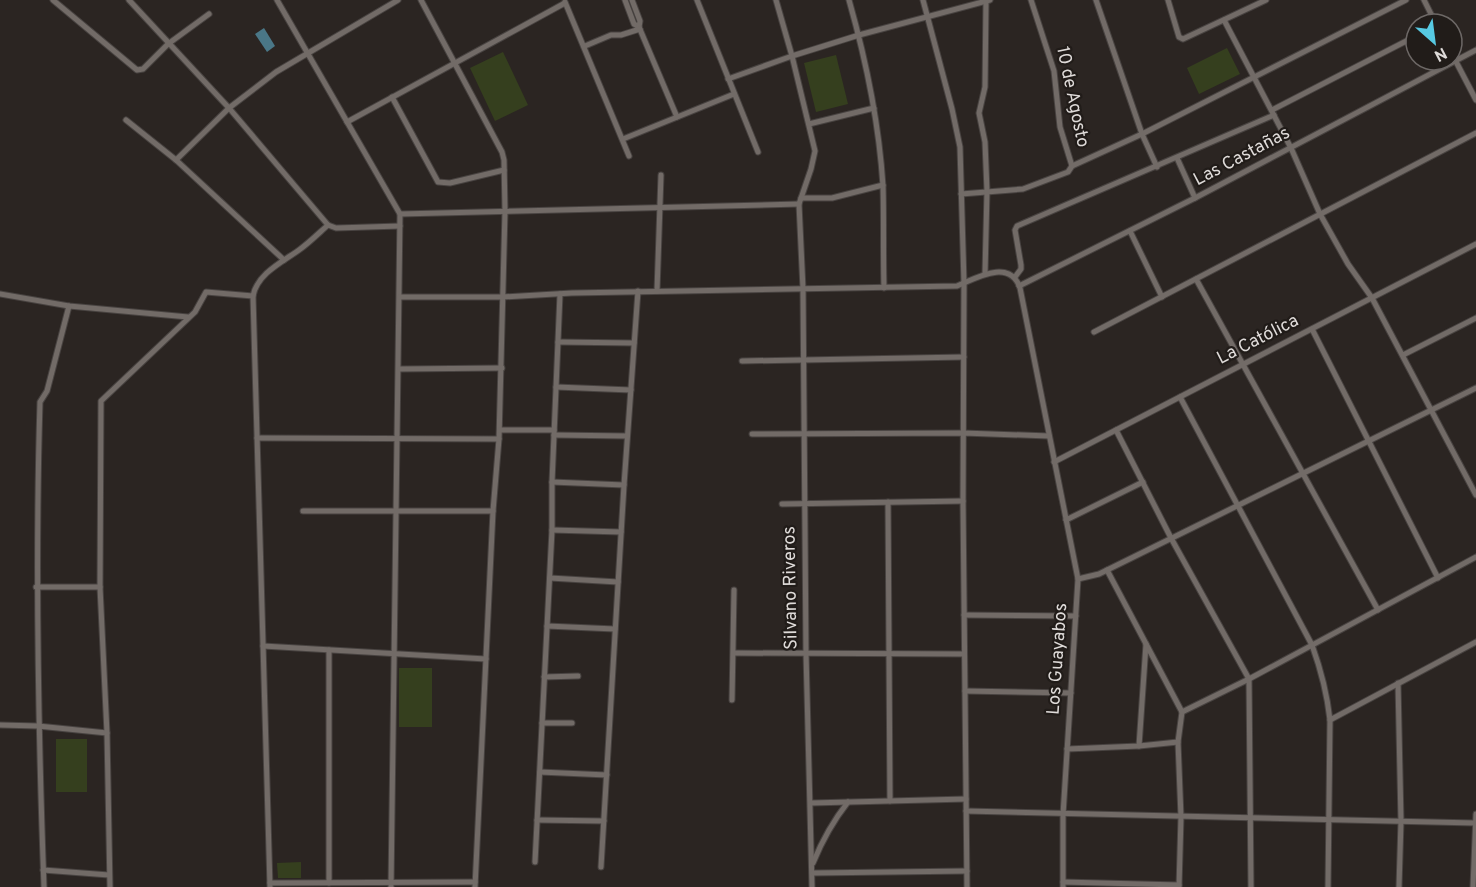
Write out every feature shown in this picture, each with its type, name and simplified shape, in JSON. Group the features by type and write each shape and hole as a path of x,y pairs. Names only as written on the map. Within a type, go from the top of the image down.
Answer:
{"street":[{"path":"53,0 137,70 142,69 168,44 209,14"},
{"path":"129,0 229,108 328,225 336,228 400,226"},
{"path":"277,0 400,214 400,369 391,884"},
{"path":"176,160 229,108 276,72 398,0"},
{"path":"328,225 301,249 261,278 254,287 253,296 270,885 329,883 475,885 493,512 500,429 506,211 504,170 502,152 421,0"},
{"path":"625,0 677,117"},
{"path":"632,0 640,21 639,28"},
{"path":"697,0 758,152"},
{"path":"776,0 792,56 814,151 800,201"},
{"path":"849,0 859,35 874,108 883,185 884,288"},
{"path":"923,0 958,133 964,283 963,501 967,887"},
{"name":"10 de Agosto","path":"1030,0 1054,71 1060,127 1072,166"},
{"path":"1096,0 1142,134 1157,167"},
{"path":"1168,0 1179,37 1183,39 1266,0"},
{"path":"961,194 1023,189 1068,172 1072,166 1142,134 1406,0"},
{"path":"728,79 859,35 969,3 988,1 985,87 979,113 985,142 986,274"},
{"path":"347,122 565,2 629,156"},
{"path":"1224,20 1292,148 1320,214 1348,264 1372,298 1476,495"},
{"path":"585,46 611,35 621,35 639,28"},
{"path":"400,297 502,297 638,291 957,286 971,278 986,274 1011,274 1015,277 1022,265 1015,230 1017,226 1177,159 1273,112 1404,42"},
{"name":"Las Castañas","path":"1019,286 1292,148 1433,72"},
{"path":"1461,72 1476,100"},
{"path":"622,139 735,94"},
{"path":"392,97 438,182 450,183 504,170"},
{"path":"809,124 874,108"},
{"path":"126,120 176,160 284,260"},
{"path":"1094,332 1476,133"},
{"path":"1177,159 1195,198"},
{"path":"657,291 661,176"},
{"path":"400,214 800,201 832,198 883,185"},
{"name":"Silvano Riveros","path":"800,201 803,289 806,653 812,887"},
{"path":"1130,231 1162,297"},
{"name":"La Católica","path":"1054,462 1476,244"},
{"name":"Los Guayabos","path":"1015,277 1019,286 1078,579 1063,814 1063,884"},
{"path":"1196,279 1377,610"},
{"path":"602,867 627,436 638,291"},
{"path":"110,887 107,733 100,587 101,401 195,312 206,292 253,296"},
{"path":"0,294 69,306 188,317"},
{"path":"535,862 550,578 560,294"},
{"path":"44,887 36,587 40,402 48,391 69,306"},
{"path":"1403,356 1476,318"},
{"path":"1311,329 1438,578"},
{"path":"558,342 634,343"},
{"path":"742,361 964,357"},
{"path":"400,369 502,368"},
{"path":"556,387 631,390"},
{"path":"1078,579 1089,578 1107,570 1476,388"},
{"path":"1180,397 1312,645 1322,672 1328,698 1329,720 1328,887"},
{"path":"500,429 627,436"},
{"path":"1116,430 1171,538 1249,679 1251,887"},
{"path":"752,434 963,433 1049,436"},
{"path":"257,438 499,439"},
{"path":"1469,481 1476,477"},
{"path":"552,482 624,485"},
{"path":"1066,520 1143,482"},
{"path":"782,504 963,501"},
{"path":"888,502 890,801"},
{"path":"303,511 493,512"},
{"path":"552,530 621,532"},
{"path":"1182,712 1249,679 1476,557"},
{"path":"1063,884 1179,886 1181,817 1178,742 1182,712 1107,570"},
{"path":"550,578 618,582"},
{"path":"36,587 100,587"},
{"path":"732,700 734,590"},
{"path":"964,615 1076,616"},
{"path":"547,626 615,629"},
{"path":"1329,720 1476,642"},
{"path":"1139,746 1146,643"},
{"path":"263,646 486,659"},
{"path":"329,650 329,883"},
{"path":"734,653 964,654"},
{"path":"544,677 578,676"},
{"path":"1398,684 1401,821 1399,887"},
{"path":"965,691 1071,693"},
{"path":"542,723 572,723"},
{"path":"0,725 38,726 107,733"},
{"path":"1067,749 1178,742"},
{"path":"540,772 607,775"},
{"path":"811,803 966,800"},
{"path":"812,865 822,841 848,802"},
{"path":"966,811 1475,823"},
{"path":"1473,887 1476,814"},
{"path":"537,820 604,821"},
{"path":"43,870 110,875"},
{"path":"813,873 967,871"}],"green space":[{"path":"1227,48 1240,74 1199,94 1187,68"},
{"path":"503,52 528,105 495,121 470,68"},
{"path":"836,55 848,104 816,112 804,63"},
{"path":"399,668 432,668 432,727 399,727"},
{"path":"56,739 87,739 87,792 56,792"},
{"path":"301,862 301,878 278,878 277,863"}],"water":[{"path":"264,28 275,46 267,52 255,34"}]}
